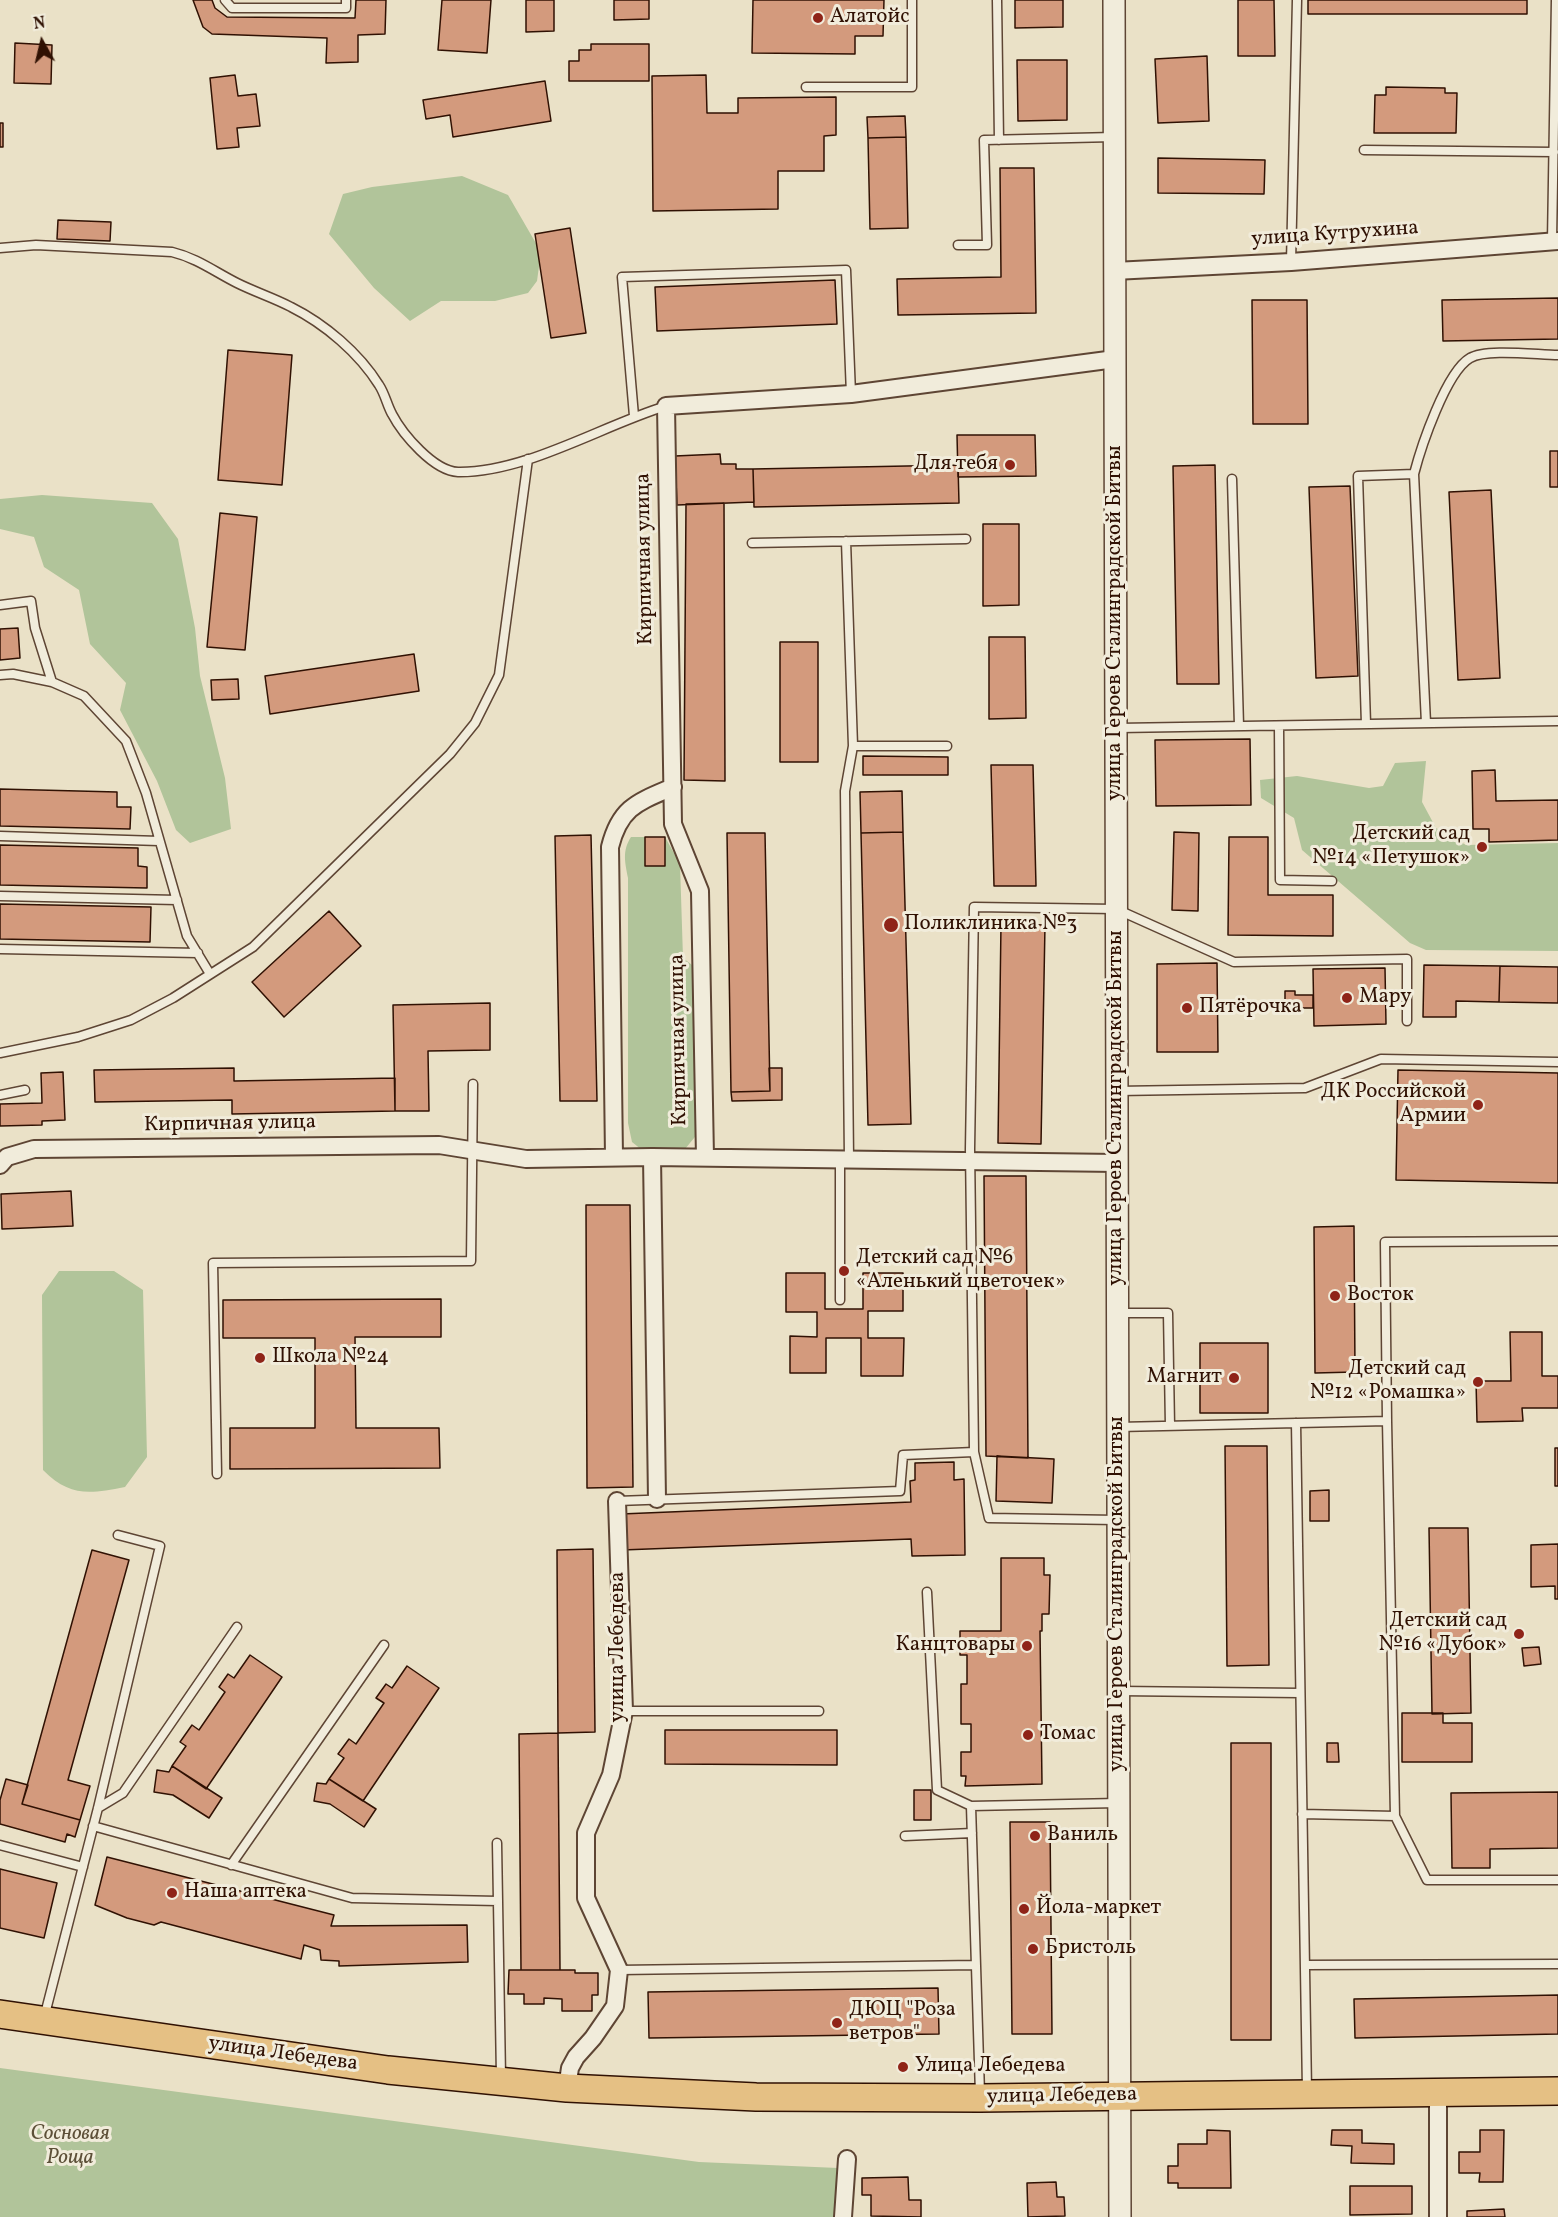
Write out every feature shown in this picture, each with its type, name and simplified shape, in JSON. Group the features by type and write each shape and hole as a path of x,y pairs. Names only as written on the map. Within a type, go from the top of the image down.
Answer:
{"main road":[{"name":"улица Лебедева","path":"0,2014 388,2070 567,2088 756,2097 980,2098 1558,2091"}],"street":[{"name":"улица Героев Сталинградской Битвы","path":"1114,0 1120,2217"},
{"name":"улица Кутрухина","path":"1114,271 1291,262 1555,241"},
{"path":"666,406 851,394 1115,360"},
{"name":"Кирпичная улица","path":"666,406 673,824 700,891 705,1158"},
{"path":"614,1157 610,847 621,818 635,803 673,787"},
{"name":"Кирпичная улица","path":"3,1161 34,1149 439,1145 526,1159 652,1157 1117,1162"},
{"path":"652,1157 657,1499"},
{"name":"улица Лебедева","path":"617,1502 624,1711 611,1775 586,1833 586,1898 619,1970"},
{"path":"567,2088 570,2068 576,2057 593,2038 615,2006 619,1970"},
{"path":"1438,2092 1438,2217"},
{"path":"843,2217 847,2159"}],"lane":[{"path":"225,0 232,8 292,4 346,8 346,0"},
{"path":"806,87 912,87 912,0"},
{"path":"998,0 999,140"},
{"path":"1291,262 1297,0"},
{"path":"1555,241 1556,0"},
{"path":"958,245 987,244 984,140 1114,137"},
{"path":"1364,150 1554,152"},
{"path":"0,248 36,245 172,252 192,257 238,283 293,308 329,330 380,385 392,416 429,460 455,472 489,471 528,459 634,416 666,406"},
{"path":"634,416 622,277 846,270 851,394"},
{"path":"1426,723 1414,474 1423,438 1448,385 1468,358 1481,354 1558,355"},
{"path":"0,1053 78,1038 131,1020 173,998 253,947 450,754 475,723 499,675 528,459"},
{"path":"1366,724 1358,476 1414,474"},
{"path":"1232,479 1239,726"},
{"path":"752,543 966,539"},
{"path":"840,1300 844,1159 845,791 853,746 846,541"},
{"path":"0,605 31,601 35,628 52,682"},
{"path":"0,675 13,674 52,682 84,696 126,741 146,793 187,936 210,974"},
{"path":"1116,728 1558,721"},
{"path":"1279,726 1281,880 1332,881"},
{"path":"853,746 947,746"},
{"path":"0,836 159,841"},
{"path":"0,896 177,900"},
{"path":"1118,1521 989,1518 974,1452 970,1161 974,907 1116,909 1234,962 1407,959 1407,1021"},
{"path":"0,949 198,953"},
{"path":"1117,1091 1305,1088 1381,1059 1558,1062"},
{"path":"217,1474 213,1263 471,1261 473,1084"},
{"path":"0,1095 25,1090"},
{"path":"1558,1242 1385,1242 1395,1816 1427,1880 1558,1880"},
{"path":"1118,1312 1168,1313 1170,1426"},
{"path":"1118,1427 1387,1421"},
{"path":"1296,1423 1307,2094"},
{"path":"617,1502 900,1491 903,1455 974,1452"},
{"path":"43,2021 98,1808 160,1546 118,1535"},
{"path":"927,1592 937,1790 971,1806 1119,1803"},
{"path":"98,1808 123,1793 237,1627"},
{"path":"231,1864 384,1645"},
{"path":"1119,1691 1300,1693"},
{"path":"624,1711 819,1711"},
{"path":"971,1806 980,2098"},
{"path":"1302,1814 1395,1816"},
{"path":"93,1826 352,1898 498,1901"},
{"path":"905,1836 972,1833"},
{"path":"497,1843 501,2082"},
{"path":"0,1845 83,1867"},
{"path":"1305,1965 1558,1964"},
{"path":"619,1970 976,1965"}],"green space":[{"path":"462,176 508,195 541,252 537,281 528,293 495,301 441,301 410,321 374,288 329,234 343,194 372,187"},
{"path":"42,495 152,503 178,539 195,628 200,676 225,778 231,829 190,843 176,830 157,781 120,710 126,683 90,644 79,590 44,567 34,537 0,529 0,499"},
{"path":"1426,761 1422,802 1436,828 1466,845 1558,843 1558,951 1426,950 1410,943 1302,850 1294,818 1261,798 1260,780 1297,776 1369,788 1383,786 1395,763"},
{"path":"631,837 645,837 645,866 665,866 665,837 680,864 683,958 696,968 699,1132 685,1149 642,1150 632,1142 628,1123 628,878 625,857 626,847"},
{"path":"59,1271 114,1271 143,1290 147,1457 125,1487 90,1492 71,1489 53,1479 43,1470 42,1295"},
{"name":"Сосновая Роща","path":"0,2068 699,2162 838,2168 834,2217 0,2217"}],"building":[{"path":"193,0 212,0 215,8 227,17 355,18 356,0 386,0 385,34 358,35 358,62 326,63 327,38 212,34 203,27"},
{"path":"442,0 491,0 487,53 438,50"},
{"path":"526,0 554,0 554,31 526,32"},
{"path":"614,0 649,0 649,19 614,20"},
{"name":"Алатойс","path":"753,0 884,0 883,36 855,36 855,54 752,53"},
{"path":"1015,0 1063,0 1063,27 1015,28"},
{"path":"1238,0 1274,0 1275,56 1238,56"},
{"path":"1308,0 1527,0 1527,14 1308,14"},
{"path":"15,43 52,45 51,84 14,83"},
{"path":"591,44 649,44 649,81 569,81 569,61 579,61 579,50 591,50"},
{"path":"1207,56 1209,121 1158,123 1155,59"},
{"path":"1017,60 1067,60 1067,120 1018,121"},
{"path":"235,75 238,96 256,94 260,126 237,128 239,147 217,149 210,78"},
{"path":"706,75 707,113 738,113 738,98 836,97 836,135 824,136 824,171 778,171 778,209 653,211 652,76"},
{"path":"545,81 551,121 453,137 450,115 426,119 423,100"},
{"path":"1386,87 1445,88 1445,93 1457,93 1456,133 1374,133 1375,95 1386,95"},
{"path":"905,116 906,137 868,138 867,117"},
{"path":"0,123 3,123 3,147 0,147"},
{"path":"906,137 908,228 870,229 868,138"},
{"path":"1158,158 1265,160 1264,194 1158,193"},
{"path":"1000,168 1034,168 1036,313 898,315 897,279 1001,277"},
{"path":"58,220 111,222 110,241 57,239"},
{"path":"570,228 586,333 551,338 535,234"},
{"path":"835,280 837,324 657,331 655,287"},
{"path":"1558,298 1558,339 1443,341 1442,300"},
{"path":"1252,300 1307,300 1308,424 1253,424"},
{"path":"228,350 292,355 282,485 218,480"},
{"path":"957,435 1035,435 1036,476 958,477"},
{"path":"1550,451 1558,451 1558,487 1550,487"},
{"path":"720,454 721,464 736,464 736,469 753,469 754,502 677,505 675,456"},
{"path":"958,465 959,503 754,507 753,469"},
{"path":"1215,465 1219,684 1177,684 1173,466"},
{"path":"1350,486 1358,676 1316,678 1309,487"},
{"path":"1491,490 1500,678 1458,680 1449,492"},
{"path":"724,503 725,781 684,780 686,504"},
{"path":"220,513 257,517 245,650 207,647"},
{"path":"983,524 1019,524 1019,605 983,606"},
{"path":"18,628 20,658 0,660 0,629"},
{"path":"989,637 1025,637 1026,718 989,719"},
{"path":"780,642 818,642 818,762 780,762"},
{"path":"414,654 419,691 270,714 265,676"},
{"path":"238,679 239,699 212,700 211,680"},
{"path":"1250,739 1251,805 1156,806 1155,740"},
{"path":"863,756 948,757 948,775 863,775"},
{"path":"991,765 1033,765 1036,886 994,886"},
{"path":"1495,770 1496,801 1558,800 1558,840 1489,842 1489,829 1473,829 1472,771"},
{"path":"0,789 117,792 117,807 131,807 130,829 0,826"},
{"path":"902,791 903,832 861,833 860,792"},
{"path":"903,832 911,1124 868,1125 861,833"},
{"path":"1174,832 1199,833 1198,911 1172,910"},
{"path":"727,833 765,833 770,1091 731,1092"},
{"path":"591,835 597,1101 560,1101 555,836"},
{"path":"645,837 665,837 665,866 645,866"},
{"path":"1229,837 1268,837 1268,895 1333,895 1333,936 1228,935"},
{"path":"0,845 138,848 138,866 147,867 147,888 0,885"},
{"path":"0,904 151,907 150,942 0,939"},
{"path":"329,911 361,946 284,1017 252,982"},
{"path":"1001,924 1045,925 1041,1144 998,1143"},
{"name":"Пятёрочка","path":"1217,963 1218,1052 1157,1052 1157,964"},
{"path":"1424,965 1500,966 1499,1002 1456,1001 1456,1017 1423,1017"},
{"path":"1500,966 1558,967 1558,1003 1499,1002"},
{"path":"1385,968 1386,1024 1314,1026 1313,969"},
{"path":"1285,991 1295,991 1295,995 1313,995 1313,1008 1285,1008"},
{"path":"490,1003 490,1050 428,1051 429,1111 395,1111 393,1005"},
{"path":"234,1068 234,1081 395,1078 395,1111 232,1114 232,1100 95,1102 94,1070"},
{"path":"769,1068 782,1068 782,1100 732,1101 731,1092 770,1091"},
{"name":"ДК Российской Армии","path":"1398,1070 1558,1073 1558,1183 1396,1180"},
{"path":"63,1072 65,1120 42,1121 42,1125 0,1126 0,1104 42,1103 41,1073"},
{"path":"984,1176 1026,1176 1028,1458 986,1456"},
{"path":"71,1191 73,1226 2,1229 1,1194"},
{"path":"586,1205 630,1205 633,1487 587,1488"},
{"path":"1354,1226 1355,1372 1315,1373 1314,1227"},
{"path":"786,1273 825,1273 825,1309 863,1309 863,1273 903,1273 903,1311 868,1311 868,1338 904,1338 903,1376 861,1376 861,1338 826,1338 826,1373 790,1373 790,1336 817,1337 817,1312 786,1312"},
{"path":"441,1299 441,1337 355,1337 356,1428 439,1428 440,1468 230,1469 230,1428 315,1428 315,1338 223,1338 223,1300"},
{"path":"1510,1332 1542,1332 1542,1376 1558,1376 1558,1408 1522,1408 1523,1421 1477,1422 1476,1381 1511,1381"},
{"name":"Магнит","path":"1200,1343 1268,1343 1268,1413 1200,1413"},
{"path":"1225,1446 1267,1446 1269,1665 1227,1666"},
{"path":"1555,1448 1558,1448 1558,1486 1555,1486"},
{"path":"997,1456 1054,1459 1052,1503 996,1501"},
{"path":"954,1462 954,1480 964,1479 965,1555 912,1556 911,1539 622,1550 621,1514 911,1502 910,1481 915,1480 915,1463"},
{"path":"1329,1490 1329,1521 1310,1521 1310,1491"},
{"path":"1429,1528 1468,1528 1471,1713 1432,1714"},
{"path":"1558,1544 1558,1599 1555,1599 1555,1586 1531,1587 1531,1545"},
{"path":"593,1549 595,1732 558,1733 557,1550"},
{"path":"92,1550 129,1560 68,1780 90,1786 80,1820 22,1804"},
{"path":"1001,1558 1044,1558 1044,1575 1050,1575 1049,1614 1042,1614 1042,1631 1040,1631 1042,1784 965,1786 966,1776 961,1776 961,1752 971,1752 971,1724 961,1724 961,1684 967,1684 967,1655 960,1655 960,1631 1001,1631"},
{"path":"1539,1647 1541,1664 1524,1666 1522,1648"},
{"path":"250,1655 282,1677 206,1789 172,1766 186,1746 180,1742 192,1725 199,1730 225,1692 219,1687 228,1674 234,1678"},
{"path":"407,1666 439,1688 363,1801 329,1779 344,1758 338,1754 349,1739 356,1744 384,1703 376,1698 386,1684 392,1688"},
{"path":"1402,1713 1443,1713 1443,1723 1472,1723 1472,1762 1402,1762"},
{"path":"665,1730 837,1730 837,1765 665,1764"},
{"path":"558,1733 560,1970 521,1970 519,1734"},
{"path":"1231,1743 1271,1743 1271,2040 1231,2040"},
{"path":"1327,1743 1338,1743 1339,1762 1327,1762"},
{"path":"172,1766 222,1798 209,1818 173,1795 154,1792 157,1770 169,1772"},
{"path":"6,1779 28,1785 22,1804 80,1820 75,1837 67,1834 65,1842 0,1824 0,1800"},
{"path":"329,1779 376,1809 364,1827 330,1804 314,1801 317,1783 326,1784"},
{"path":"914,1790 931,1790 931,1820 914,1820"},
{"path":"1558,1792 1558,1848 1490,1849 1490,1868 1452,1868 1451,1793"},
{"path":"1010,1822 1050,1822 1052,2034 1012,2034"},
{"path":"107,1857 334,1915 331,1926 467,1925 468,1962 339,1966 339,1961 321,1960 320,1950 304,1945 301,1959 161,1922 154,1925 127,1918 95,1905"},
{"path":"0,1869 57,1883 44,1938 0,1928"},
{"path":"509,1970 575,1970 575,1973 598,1973 598,1995 592,1995 592,2011 562,2011 562,1999 544,1998 544,2004 524,2004 524,1994 508,1994"},
{"path":"938,1988 939,2034 649,2038 648,1992"},
{"path":"1558,1995 1558,2034 1355,2038 1354,1999"},
{"path":"1207,2130 1230,2131 1231,2188 1178,2188 1178,2183 1168,2183 1168,2166 1178,2166 1178,2144 1207,2144"},
{"path":"1332,2130 1362,2130 1362,2143 1394,2144 1394,2164 1351,2163 1352,2146 1331,2145"},
{"path":"1480,2130 1504,2130 1503,2182 1479,2182 1480,2173 1459,2173 1459,2152 1480,2152"},
{"path":"908,2177 909,2200 921,2200 921,2217 871,2216 871,2195 862,2195 862,2178"},
{"path":"1056,2182 1057,2197 1064,2197 1065,2216 1028,2217 1027,2183"},
{"path":"1350,2186 1412,2186 1412,2214 1350,2215"},
{"path":"1504,2209 1505,2217 1467,2217 1467,2211"}],"place":[{"name":"Алатойс","path":"818,18"},
{"name":"Для тебя","path":"1010,465"},
{"name":"Детский сад №14 «Петушок»","path":"1482,847"},
{"name":"Поликлиника №3","path":"891,925"},
{"name":"Мару","path":"1347,998"},
{"name":"Пятёрочка","path":"1187,1008"},
{"name":"ДК Российской Армии","path":"1478,1105"},
{"name":"Детский сад №6 «Аленький цветочек»","path":"844,1271"},
{"name":"Восток","path":"1335,1296"},
{"name":"Школа №24","path":"260,1358"},
{"name":"Магнит","path":"1234,1378"},
{"name":"Детский сад №12 «Ромашка»","path":"1478,1382"},
{"name":"Детский сад №16 «Дубок»","path":"1519,1634"},
{"name":"Канцтовары","path":"1027,1646"},
{"name":"Томас","path":"1028,1735"},
{"name":"Ваниль","path":"1035,1836"},
{"name":"Наша аптека","path":"172,1893"},
{"name":"Йола-маркет","path":"1024,1909"},
{"name":"Бристоль","path":"1033,1949"},
{"name":"ДЮЦ \"Роза ветров\"","path":"837,2023"},
{"name":"Улица Лебедева","path":"903,2067"}]}
